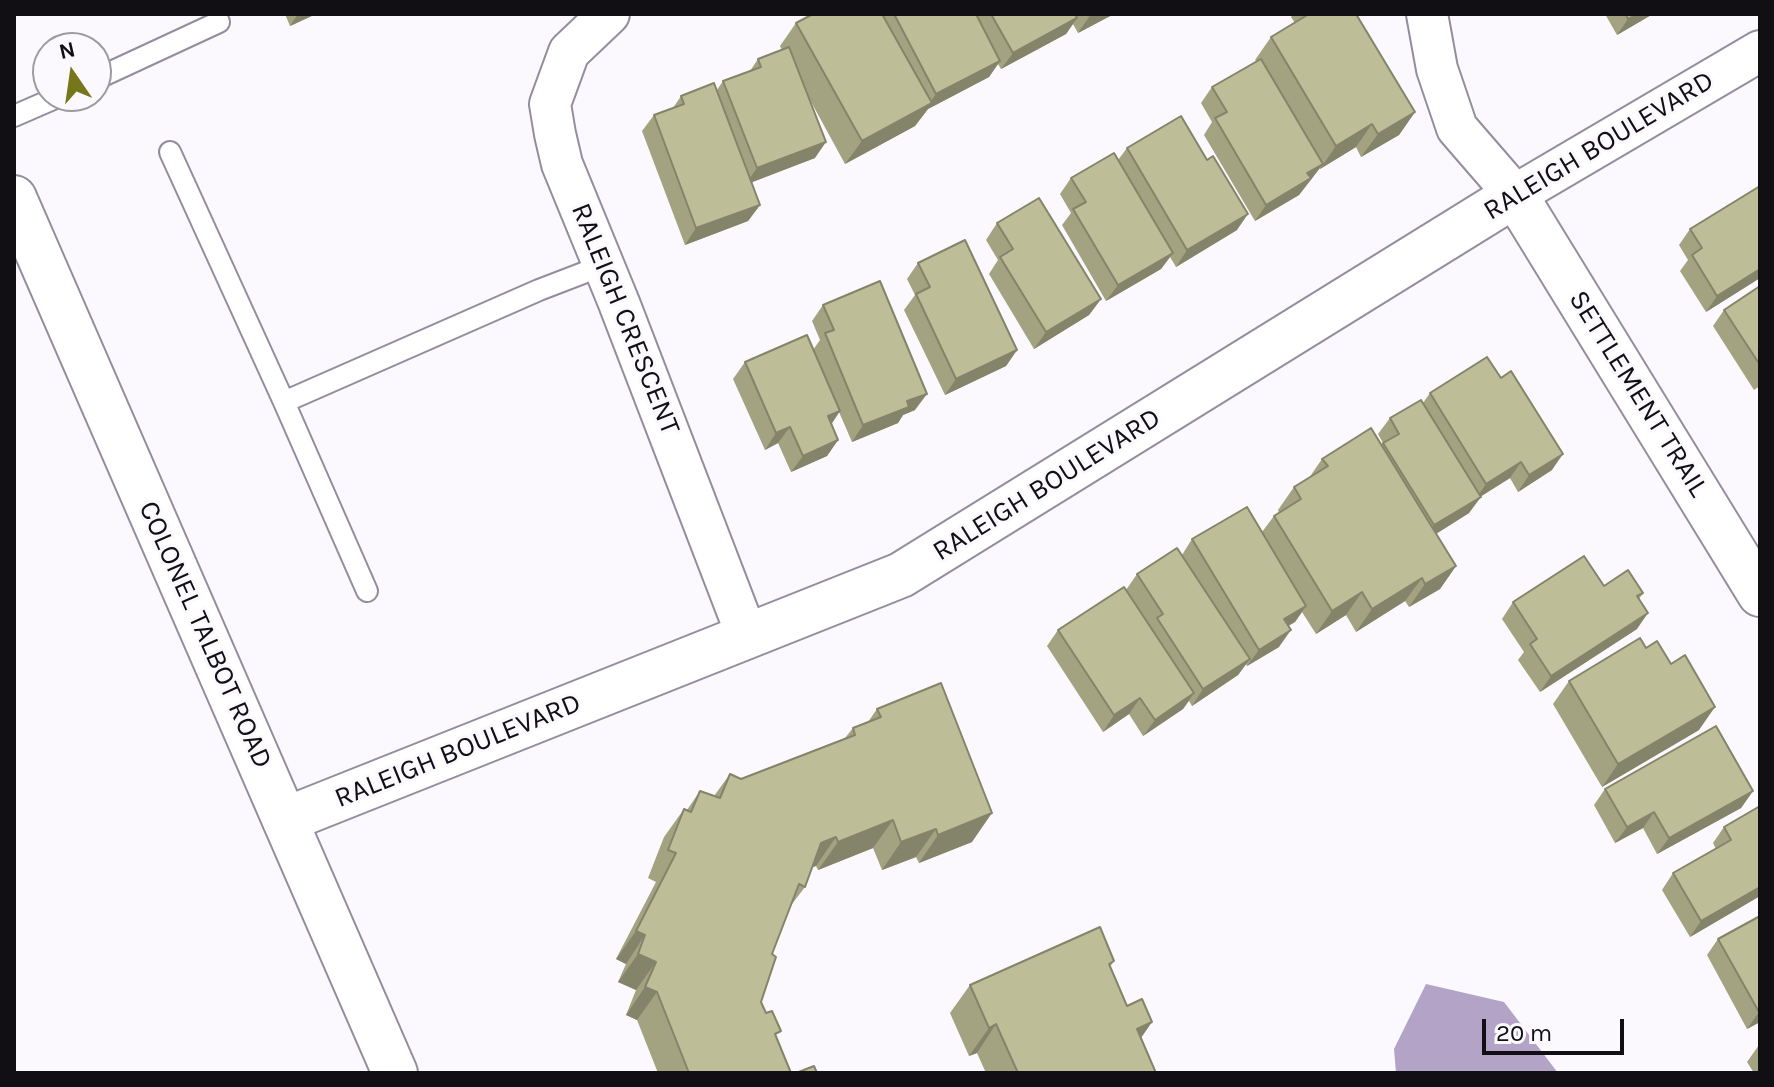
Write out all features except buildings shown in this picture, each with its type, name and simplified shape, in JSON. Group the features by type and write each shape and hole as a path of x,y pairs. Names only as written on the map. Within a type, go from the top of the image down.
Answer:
{"street":[{"name":"RALEIGH CRESCENT","path":"609,14 569,52 550,104 562,164 747,636"},
{"path":"1427,14 1437,69 1457,128 1515,195"},
{"name":"RALEIGH BOULEVARD","path":"285,820 901,575 1515,195 1760,51"},
{"name":"SETTLEMENT TRAIL","path":"1515,195 1760,594"},
{"name":"COLONEL TALBOT ROAD","path":"14,198 395,1073"}],"lane":[{"path":"112,72 219,22"},
{"path":"170,152 367,591"},
{"path":"284,402 539,290 604,265"}],"shaded area":[{"path":"1426,984 1504,1002 1558,1073 1396,1073 1394,1049"}]}
